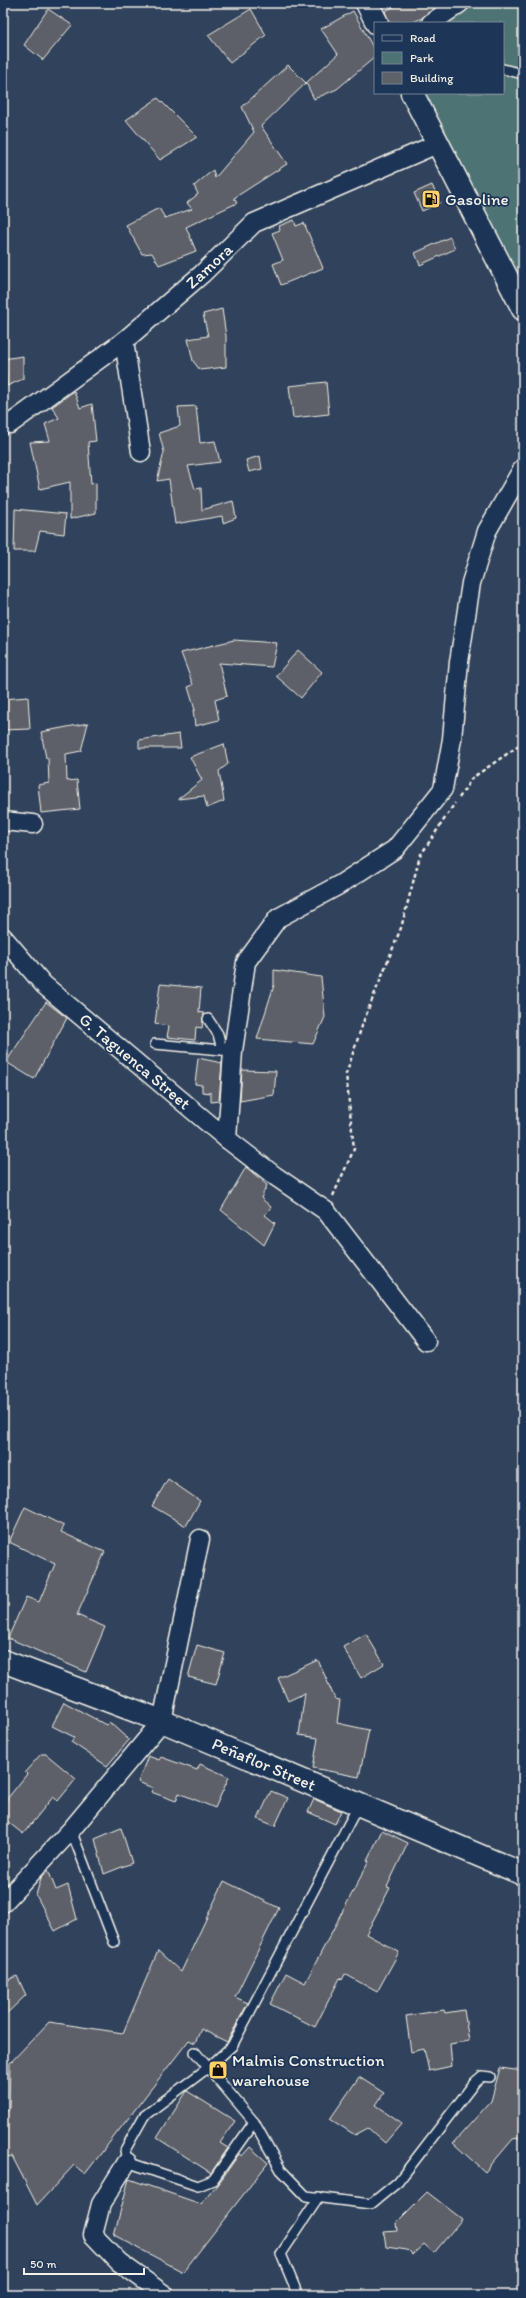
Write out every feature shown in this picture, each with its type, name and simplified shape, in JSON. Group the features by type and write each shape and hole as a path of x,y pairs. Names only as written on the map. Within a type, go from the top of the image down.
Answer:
{"main road":[{"path":"367,3 376,22"},
{"path":"412,94 523,310"},
{"name":"Peñaflor Street","path":"3,1660 162,1721 523,1874"}],"street":[{"path":"432,22 460,3"},
{"name":"Zamora","path":"3,424 10,424 124,341 202,274 254,223 437,144"},
{"path":"124,341 141,452"},
{"path":"227,1139 227,1050 246,962 278,918 339,885 395,849 443,789 452,739 459,662 471,583 487,531 523,468"},
{"path":"3,820 33,824"},
{"name":"G. Taguenca Street","path":"3,937 44,985 227,1139 275,1176 326,1211 426,1341"},
{"path":"3,1902 72,1830 162,1721 200,1539"},
{"path":"128,2162 101,2204 93,2235 119,2262 165,2295"}],"lane":[{"path":"504,69 523,74"},
{"path":"208,1019 227,1050"},
{"path":"155,1044 227,1050"},
{"path":"254,2122 213,2180 198,2186 128,2162 125,2150 144,2116 209,2067 232,2046 359,1804"},
{"path":"72,1830 114,1942"},
{"path":"195,2052 254,2122 281,2170 306,2196 371,2204 398,2182 475,2082 482,2076 490,2077"},
{"path":"298,2295 281,2254 319,2197"}],"path":[{"path":"326,1211 354,1149 346,1074 364,1020 401,928 420,856 472,778 523,743"}],"green space":[{"path":"476,3 523,3 523,285 424,94 504,94 504,22 448,22"}],"building":[{"path":"401,3 442,3 422,18 413,22 389,22 385,11"},
{"path":"48,9 72,25 43,60 24,45"},
{"path":"251,9 266,35 230,63 208,35"},
{"path":"353,11 374,49 374,58 337,89 314,99 306,83 338,54 321,29"},
{"path":"288,65 306,83 261,126 287,164 234,198 237,203 186,227 196,251 159,265 152,253 142,254 126,225 159,208 165,218 192,209 187,203 198,194 194,186 213,170 215,178 254,132 242,107"},
{"path":"158,98 197,137 160,160 126,120"},
{"path":"432,185 440,203 422,211 414,193"},
{"path":"294,220 296,226 304,223 323,268 281,285 273,264 283,260 272,233 280,230 279,226"},
{"path":"450,237 455,249 420,265 415,253"},
{"path":"222,309 226,336 226,367 200,370 193,361 188,339 208,336 203,314"},
{"path":"23,356 23,379 7,386 6,374 3,376 3,359"},
{"path":"326,382 329,414 293,418 289,386"},
{"path":"74,391 80,408 92,404 96,441 88,442 91,484 96,483 96,513 70,519 70,482 40,489 30,442 50,441 45,424 59,418 52,407"},
{"path":"196,406 200,443 215,441 220,462 188,466 195,489 201,488 202,510 233,501 236,518 223,523 222,516 175,524 169,479 157,481 164,452 159,433 180,426 178,407"},
{"path":"260,456 262,469 249,472 246,460"},
{"path":"15,509 66,514 64,534 40,531 35,551 14,551"},
{"path":"234,640 277,643 272,667 219,663 227,696 215,700 219,720 195,726 193,710 195,710 188,687 193,685 181,653"},
{"path":"298,650 322,672 301,698 276,676"},
{"path":"28,697 30,729 3,730 3,699"},
{"path":"88,723 81,751 66,754 67,781 77,780 80,809 41,813 38,785 49,783 48,758 46,758 41,732"},
{"path":"179,734 181,748 139,748 139,740"},
{"path":"224,744 228,764 219,771 224,801 207,808 204,796 178,799 202,780 190,757"},
{"path":"274,970 321,977 325,1017 313,1044 257,1039 274,985"},
{"path":"160,984 201,988 199,1012 204,1013 202,1028 196,1027 195,1040 167,1037 169,1026 155,1024"},
{"path":"46,1002 67,1018 34,1079 6,1062"},
{"path":"198,1058 222,1063 219,1101 211,1102 211,1093 202,1092 202,1085 195,1084"},
{"path":"242,1070 276,1071 274,1095 240,1101"},
{"path":"246,1167 267,1185 261,1198 271,1207 265,1215 275,1223 264,1245 221,1210"},
{"path":"168,1479 200,1501 186,1526 152,1506"},
{"path":"25,1507 64,1526 61,1532 105,1552 77,1615 105,1627 86,1672 8,1638 26,1597 39,1602 55,1564 9,1542"},
{"path":"366,1634 384,1664 361,1678 343,1647"},
{"path":"197,1645 225,1653 216,1684 188,1677"},
{"path":"318,1660 335,1699 340,1700 337,1723 369,1730 359,1777 313,1768 318,1738 299,1735 305,1693 288,1701 278,1678"},
{"path":"64,1702 106,1725 109,1722 129,1740 107,1766 71,1742 74,1737 52,1726"},
{"path":"41,1754 46,1754 76,1779 58,1801 53,1797 23,1834 3,1818 3,1804 27,1774 25,1772"},
{"path":"148,1756 159,1760 161,1757 197,1770 200,1764 229,1777 215,1808 179,1793 176,1801 151,1792 153,1788 138,1782"},
{"path":"271,1791 288,1798 275,1826 258,1819"},
{"path":"314,1799 341,1811 335,1824 308,1812"},
{"path":"121,1828 132,1863 104,1874 95,1839"},
{"path":"382,1830 408,1843 387,1887 390,1888 366,1934 399,1952 377,1992 345,1974 342,1980 340,1978 315,2027 270,2004 286,1973 305,1983 369,1861 367,1861"},
{"path":"48,1870 56,1890 68,1885 77,1919 55,1931 36,1895 41,1878"},
{"path":"224,1881 279,1908 235,1997 248,2003 227,2042 201,2029 195,2043 189,2040 85,2174 74,2165 37,2205 12,2156 3,2158 3,2108 9,2110 10,2063 49,2022 123,2033 158,1951 181,1972"},
{"path":"17,1976 26,1995 3,2017 3,1982"},
{"path":"444,2010 445,2013 464,2010 469,2041 450,2044 452,2066 429,2071 424,2049 411,2052 406,2016"},
{"path":"500,2068 523,2071 523,2137 513,2139 485,2172 453,2143 491,2101"},
{"path":"359,2077 384,2093 376,2105 402,2123 385,2143 368,2128 355,2135 330,2119"},
{"path":"187,2091 235,2121 220,2143 228,2148 211,2173 157,2138"},
{"path":"250,2147 268,2163 183,2272 114,2235 129,2179 201,2204 221,2180 239,2154 242,2156"},
{"path":"427,2192 462,2219 434,2253 424,2244 412,2255 407,2250 386,2247 384,2232 397,2231 396,2223"}],"place":[{"name":"Gasoline","path":"431,199"},
{"name":"Malmis Construction warehouse","path":"218,2070"}]}
